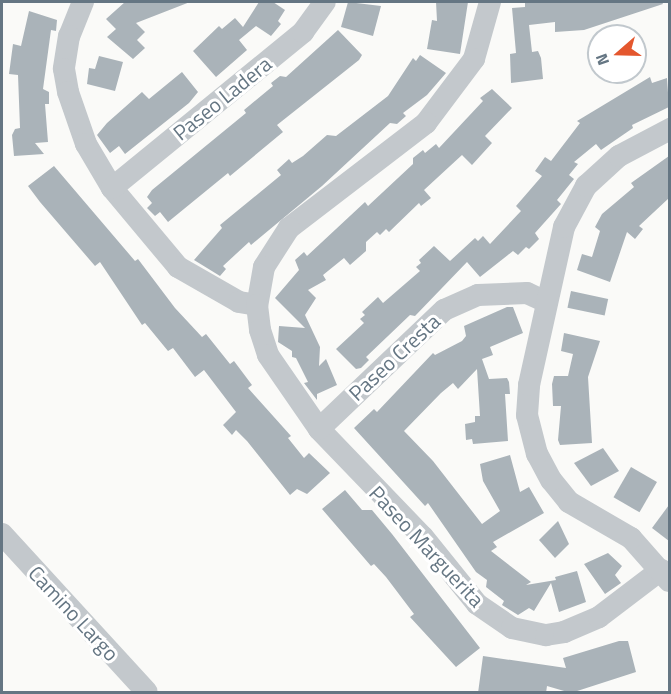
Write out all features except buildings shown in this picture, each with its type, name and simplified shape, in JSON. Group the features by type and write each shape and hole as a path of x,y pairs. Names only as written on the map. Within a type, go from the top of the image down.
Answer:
{"street":[{"path":"83,2 69,36 64,69 68,92 86,144 112,188 177,267 238,302 257,305"},
{"name":"Paseo Ladera","path":"112,188 303,32 325,2"},
{"name":"Paseo Marguerita","path":"490,2 474,59 458,85 426,123 289,228 264,267 257,305 268,355 319,429 423,537 477,604 512,628 546,634 564,632 598,617 665,576 631,538 569,502 551,480 537,454 527,415 546,302 564,227 586,186 619,156 669,129"},
{"name":"Paseo Cresta","path":"319,429 444,310 478,294 527,293 546,302"},
{"name":"Camino Largo","path":"2,534 147,693"}]}
